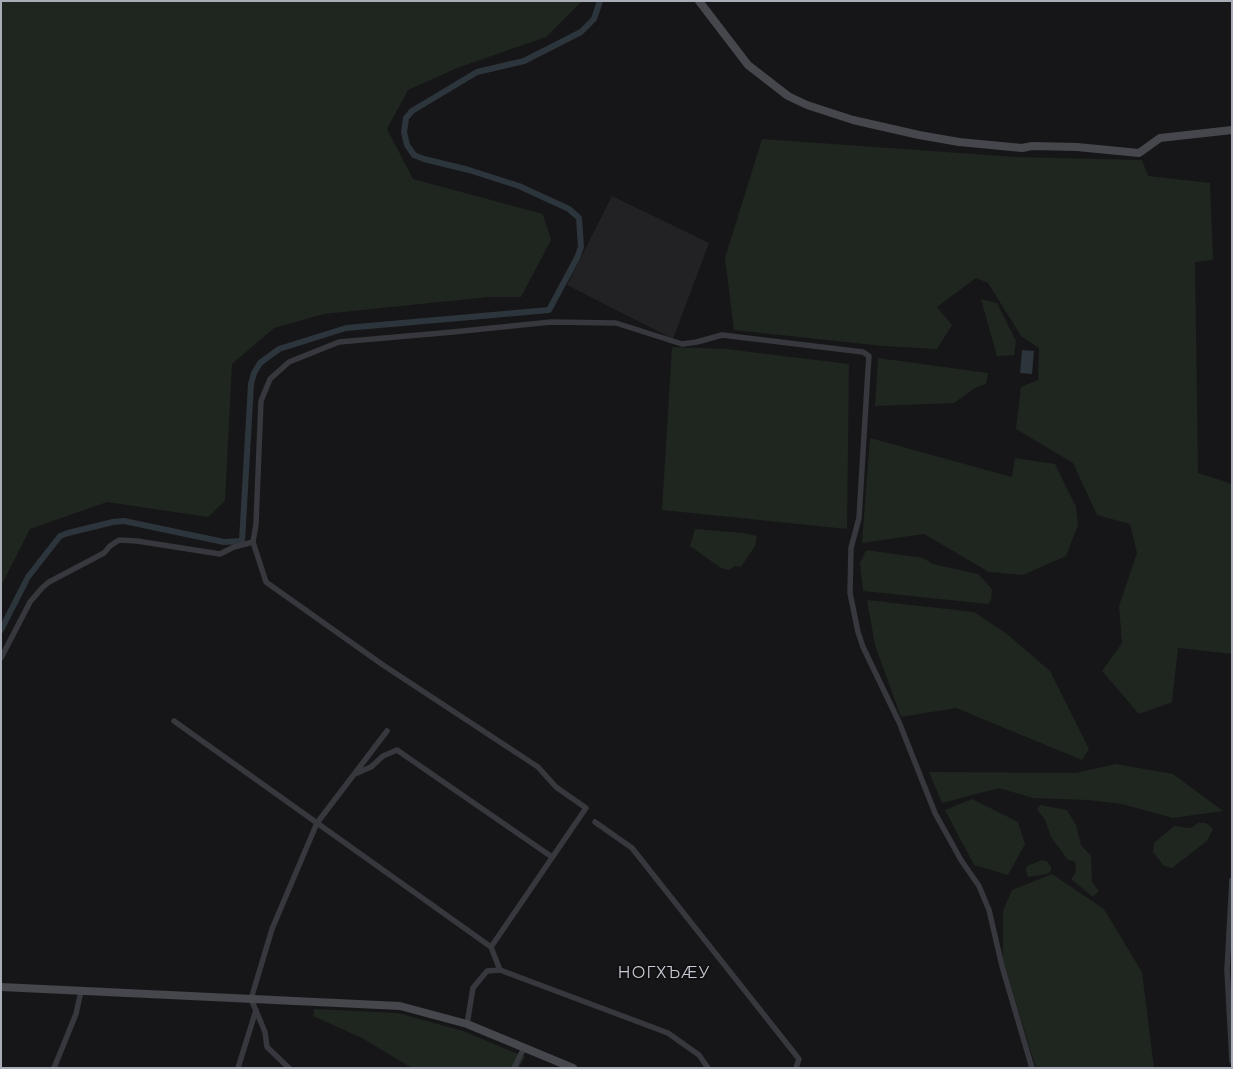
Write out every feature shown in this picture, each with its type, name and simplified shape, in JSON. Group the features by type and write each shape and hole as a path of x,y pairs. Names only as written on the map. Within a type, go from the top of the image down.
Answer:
{"street":[{"path":"699,1 748,65 788,96 807,105 853,120 959,142 1022,148 1032,146 1078,147 1139,153 1160,138 1232,130"},
{"path":"490,947 586,808 556,787 538,767 383,665 266,582 253,542 256,524 261,401 270,379 289,362 340,342 551,322 616,323 682,344 722,336 863,352 869,356 859,518 851,548 850,593 858,632 866,654 899,722 936,813 961,860 979,886 989,910 1002,966 1032,1068"},
{"path":"1,658 30,602 42,588 48,582 104,553 118,540 137,541 220,554 234,547 253,542"},
{"path":"174,721 490,947 500,970"},
{"path":"289,1068 267,1047 265,1032 252,998 272,929 317,823 387,731"},
{"path":"354,774 371,768 383,756 397,750 552,857"},
{"path":"595,822 632,848 799,1059 796,1068"},
{"path":"1232,880 1227,970 1232,1061"},
{"path":"467,1024 473,988 486,971 500,970 668,1033 699,1054 708,1068"},
{"path":"1,987 400,1006 467,1024 573,1068"},
{"path":"54,1068 76,1014 81,991"},
{"path":"238,1068 256,1010"},
{"path":"514,1068 524,1048"}],"shaded area":[{"path":"1,1 582,1 546,37 457,68 408,90 387,129 413,179 543,214 551,240 521,297 488,297 324,314 274,328 232,364 225,501 208,517 107,502 30,529 1,586"},
{"path":"762,139 1016,157 1142,160 1148,176 1210,183 1213,260 1195,262 1198,473 1232,485 1232,654 1178,648 1172,702 1139,714 1102,671 1122,643 1119,606 1137,553 1130,524 1097,515 1073,463 1016,429 1021,387 1038,380 1039,348 1021,336 988,283 976,278 937,307 952,325 937,349 883,346 734,330 725,258"},
{"path":"612,196 709,243 673,339 567,285"},
{"path":"981,299 997,303 1016,341 1014,355 997,356"},
{"path":"672,347 726,349 849,364 847,529 662,510"},
{"path":"1022,350 1034,351 1032,374 1020,373"},
{"path":"878,358 988,373 986,384 975,388 954,403 875,406"},
{"path":"870,438 1012,477 1015,458 1055,464 1076,507 1078,525 1066,556 1023,575 989,572 924,534 862,543"},
{"path":"695,529 757,536 755,546 741,567 735,566 729,570 721,568 690,546"},
{"path":"866,550 923,558 933,564 978,574 992,589 991,600 988,604 863,591 860,563"},
{"path":"867,600 974,612 1007,634 1050,671 1089,749 1082,760 956,708 901,717 875,645"},
{"path":"1116,764 1173,774 1223,811 1173,818 1122,804 1088,800 1033,798 999,788 942,803 929,772 1076,773"},
{"path":"972,799 1018,822 1025,844 1008,875 974,865 945,810"},
{"path":"1040,805 1067,810 1076,825 1081,845 1091,856 1092,882 1099,891 1093,897 1071,879 1076,872 1075,861 1068,860 1051,837 1045,820 1037,809"},
{"path":"1198,823 1206,823 1213,829 1207,841 1172,868 1164,866 1153,852 1154,843 1174,826 1191,828"},
{"path":"1042,860 1047,861 1051,871 1047,874 1028,877 1027,866"},
{"path":"1052,874 1104,909 1142,972 1154,1068 1036,1068 1003,960 1003,911 1012,890"},
{"path":"314,1009 398,1013 463,1031 525,1057 519,1068 412,1068 362,1038 313,1016"}],"waterway":[{"path":"1,630 28,577 60,536 68,533 124,521 224,542 242,541 251,384 254,373 260,363 279,349 346,328 549,310 581,247 579,218 569,209 519,186 414,155 407,145 404,132 406,118 412,111 477,72 524,61 581,32 594,19 600,1"}],"district":[{"name":"НОГХЪÆУ","path":"664,973"}]}
